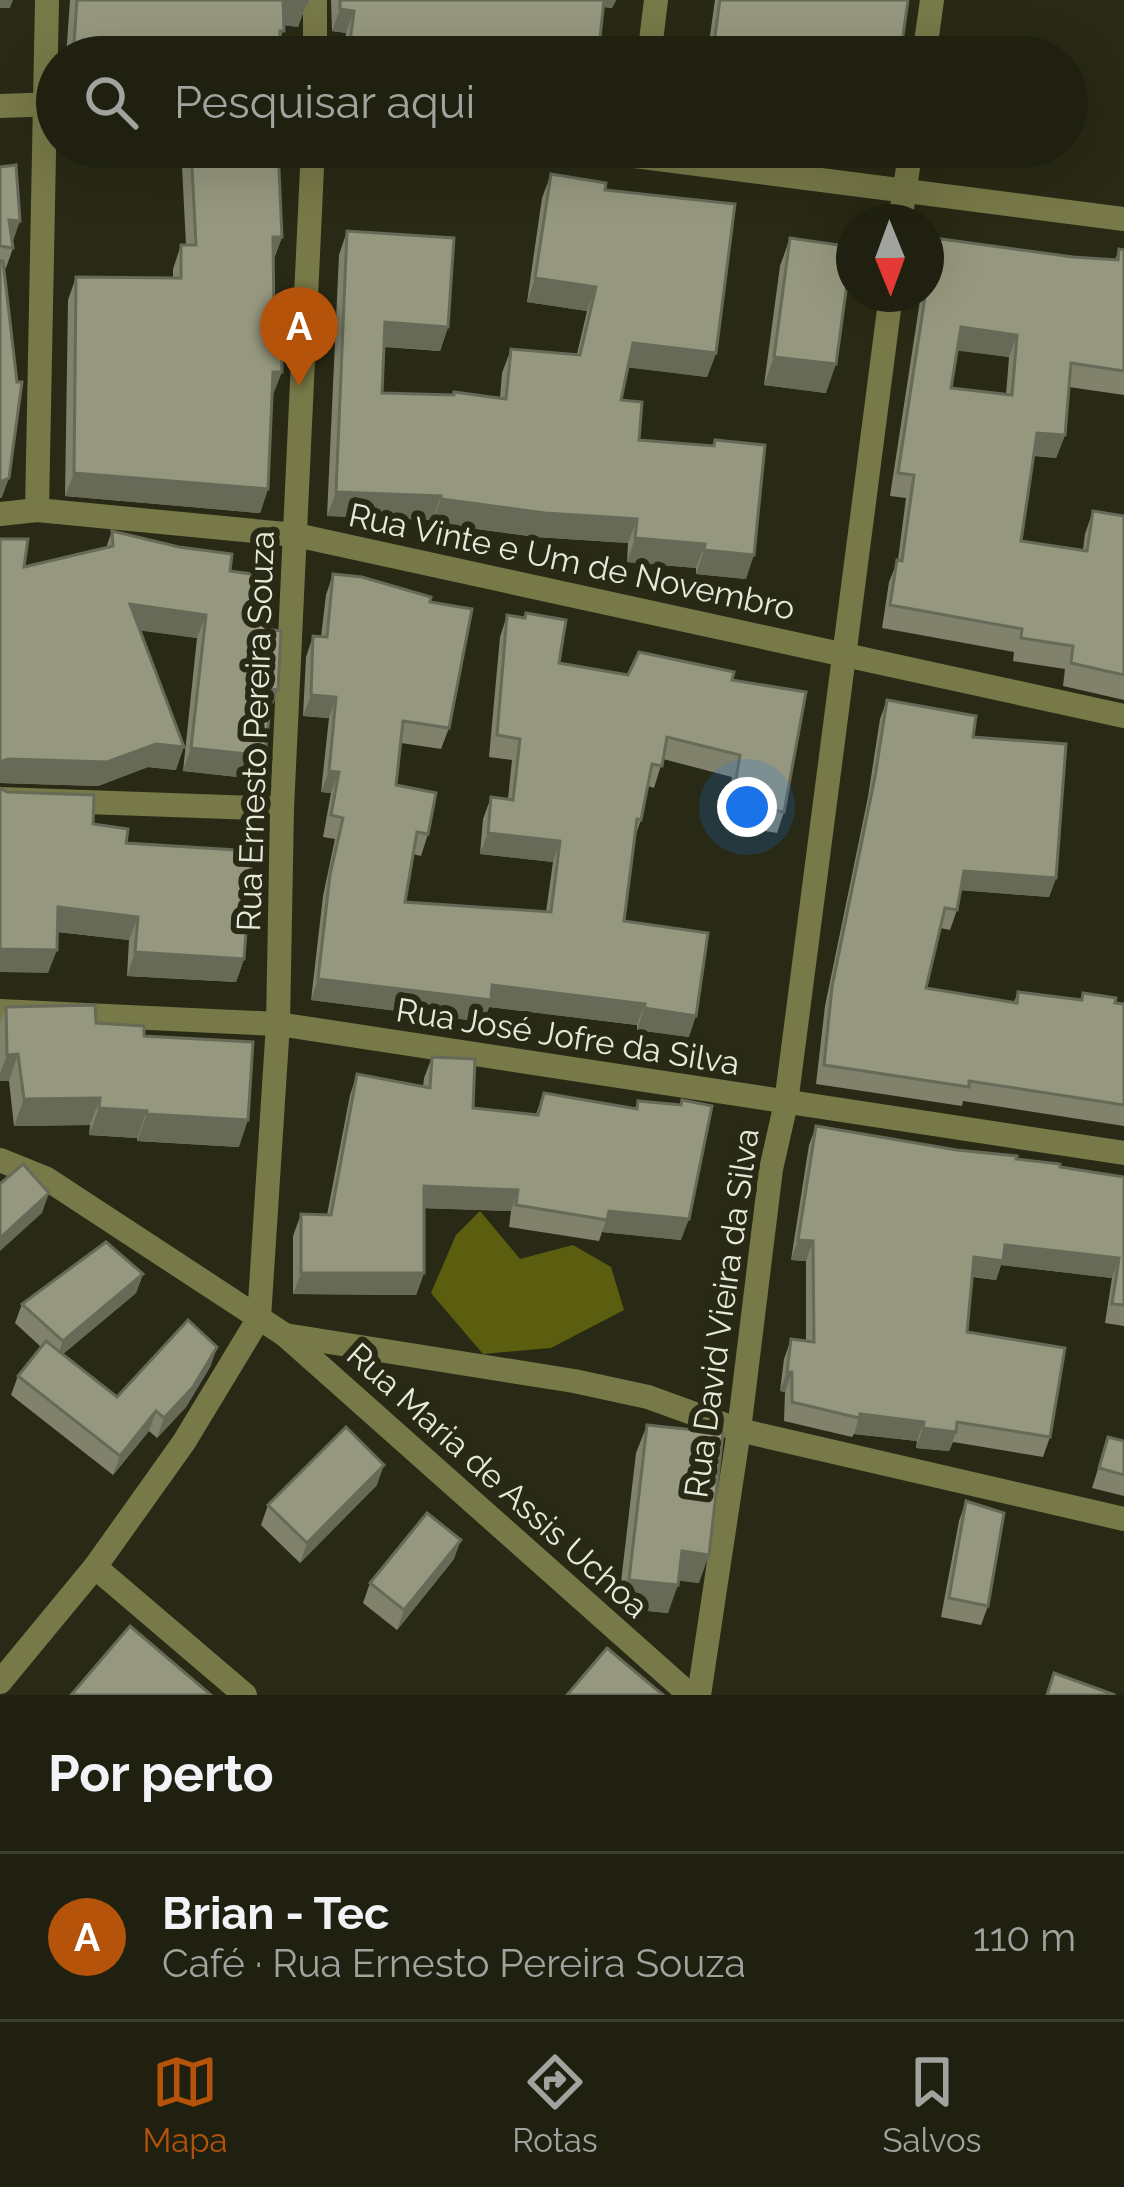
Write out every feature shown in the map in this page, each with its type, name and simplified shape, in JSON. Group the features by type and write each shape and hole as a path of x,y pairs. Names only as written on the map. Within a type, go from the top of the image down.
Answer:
{"street":[{"path":"47,0 49,36"},
{"path":"315,0 315,36"},
{"path":"652,36 656,0"},
{"path":"926,36 932,0"},
{"path":"0,106 36,105"},
{"path":"37,510 50,168"},
{"name":"Rua Ernesto Pereira Souza","path":"259,1318 278,1024 282,809 312,168"},
{"path":"750,168 1124,219"},
{"path":"902,204 908,168"},
{"name":"Rua David Vieira da Silva","path":"700,1695 739,1430 770,1169 786,1103 889,312"},
{"name":"Rua Vinte e Um de Novembro","path":"0,514 37,510 296,535 1124,716"},
{"path":"0,799 282,809"},
{"name":"Rua José Jofre da Silva","path":"0,1011 278,1024 1124,1153"},
{"name":"Rua Maria de Assis Uchoa","path":"0,1160 47,1180 286,1336 690,1695"},
{"path":"0,1682 95,1567 196,1424 259,1318"},
{"path":"286,1336 648,1397 739,1430 1124,1519"},
{"path":"95,1567 245,1695"}],"shaded area":[{"path":"480,1211 520,1259 573,1245 611,1267 624,1310 551,1348 483,1354 431,1293 456,1235"}],"building":[{"path":"77,0 283,0 280,36 74,36"},
{"path":"340,0 604,0 600,36 351,36 354,11 340,9"},
{"path":"720,0 908,0 903,36 715,36"},
{"path":"16,165 20,221 9,220 13,248 0,246 0,167"},
{"path":"192,168 279,168 282,237 273,237 274,322 282,323 282,372 273,372 268,489 74,473 76,277 181,278 181,245 196,245"},
{"path":"551,174 606,183 605,190 735,204 716,353 633,343 621,400 642,402 639,440 765,445 754,555 704,550 705,544 635,538 637,519 545,513 441,496 336,492 347,231 454,238 448,327 385,322 382,393 454,392 506,399 511,349 580,355 596,287 535,278"},
{"path":"790,238 836,245 836,312 843,312 836,364 774,357"},
{"path":"944,239 1118,260 1119,249 1124,250 1124,371 1071,363 1065,435 1037,433 1021,541 1087,551 1093,511 1124,516 1124,675 1071,663 1073,646 1021,638 1022,629 890,605 897,560 902,561 914,475 898,473 923,312 944,312","holes":["961,327 1017,335 1012,395 951,388"]},
{"path":"0,261 17,382 22,382 9,478 0,482"},
{"path":"112,531 232,554 230,571 273,577 266,629 281,631 278,690 272,689 265,756 191,748 206,615 130,604 184,747 156,744 107,762 0,762 0,539 28,539 24,567 113,546"},
{"path":"333,574 362,577 431,597 430,602 472,609 449,728 403,721 396,785 436,793 428,834 417,832 405,902 551,912 560,841 488,833 491,797 513,800 520,739 497,735 507,615 566,620 559,663 628,675 639,652 734,672 732,680 806,692 784,812 732,803 740,755 667,737 662,766 652,764 641,820 637,819 624,921 708,933 696,1016 644,1008 645,1004 492,985 491,1000 318,979 330,875 343,818 331,815 339,772 329,771 336,697 311,695 313,636 327,637"},
{"path":"887,700 976,716 973,737 1066,744 1056,878 964,871 957,910 945,908 926,988 1017,1003 1018,992 1082,1000 1083,993 1116,998 1115,1003 1124,1004 1124,1105 824,1065 832,987"},
{"path":"0,788 94,795 93,824 128,829 126,843 252,851 244,959 135,952 138,917 58,907 57,950 0,949"},
{"path":"95,1005 96,1023 144,1026 144,1036 253,1042 248,1120 99,1108 100,1098 24,1099 18,1054 7,1055 6,1007"},
{"path":"432,1057 475,1059 473,1108 538,1115 544,1093 637,1109 638,1101 681,1105 682,1100 712,1106 689,1219 609,1211 607,1220 516,1205 518,1190 424,1186 424,1273 301,1273 301,1214 331,1215 357,1074 430,1088"},
{"path":"816,1126 1124,1177 1124,1305 1112,1304 1119,1258 1005,1245 1003,1261 974,1257 967,1332 1065,1348 1050,1437 957,1422 956,1432 923,1428 924,1422 860,1414 859,1418 792,1402 792,1372 787,1372 791,1339 814,1342 813,1241 798,1240"},
{"path":"23,1164 49,1193 0,1238 0,1184"},
{"path":"106,1242 143,1274 63,1341 22,1304"},
{"path":"188,1320 217,1347 193,1387 164,1418 156,1411 120,1456 18,1376 46,1341 117,1397"},
{"path":"647,1425 723,1433 709,1555 682,1551 678,1585 629,1580"},
{"path":"346,1427 384,1465 307,1543 268,1505"},
{"path":"1108,1437 1124,1441 1124,1475 1099,1468"},
{"path":"966,1501 1004,1513 988,1606 949,1598"},
{"path":"427,1513 461,1540 404,1610 370,1583"},
{"path":"130,1626 211,1695 71,1695"},
{"path":"607,1648 663,1695 567,1695"},
{"path":"1054,1673 1115,1695 1047,1695"}],"place":[{"name":"Brian - Tec","path":"299,386"}]}
